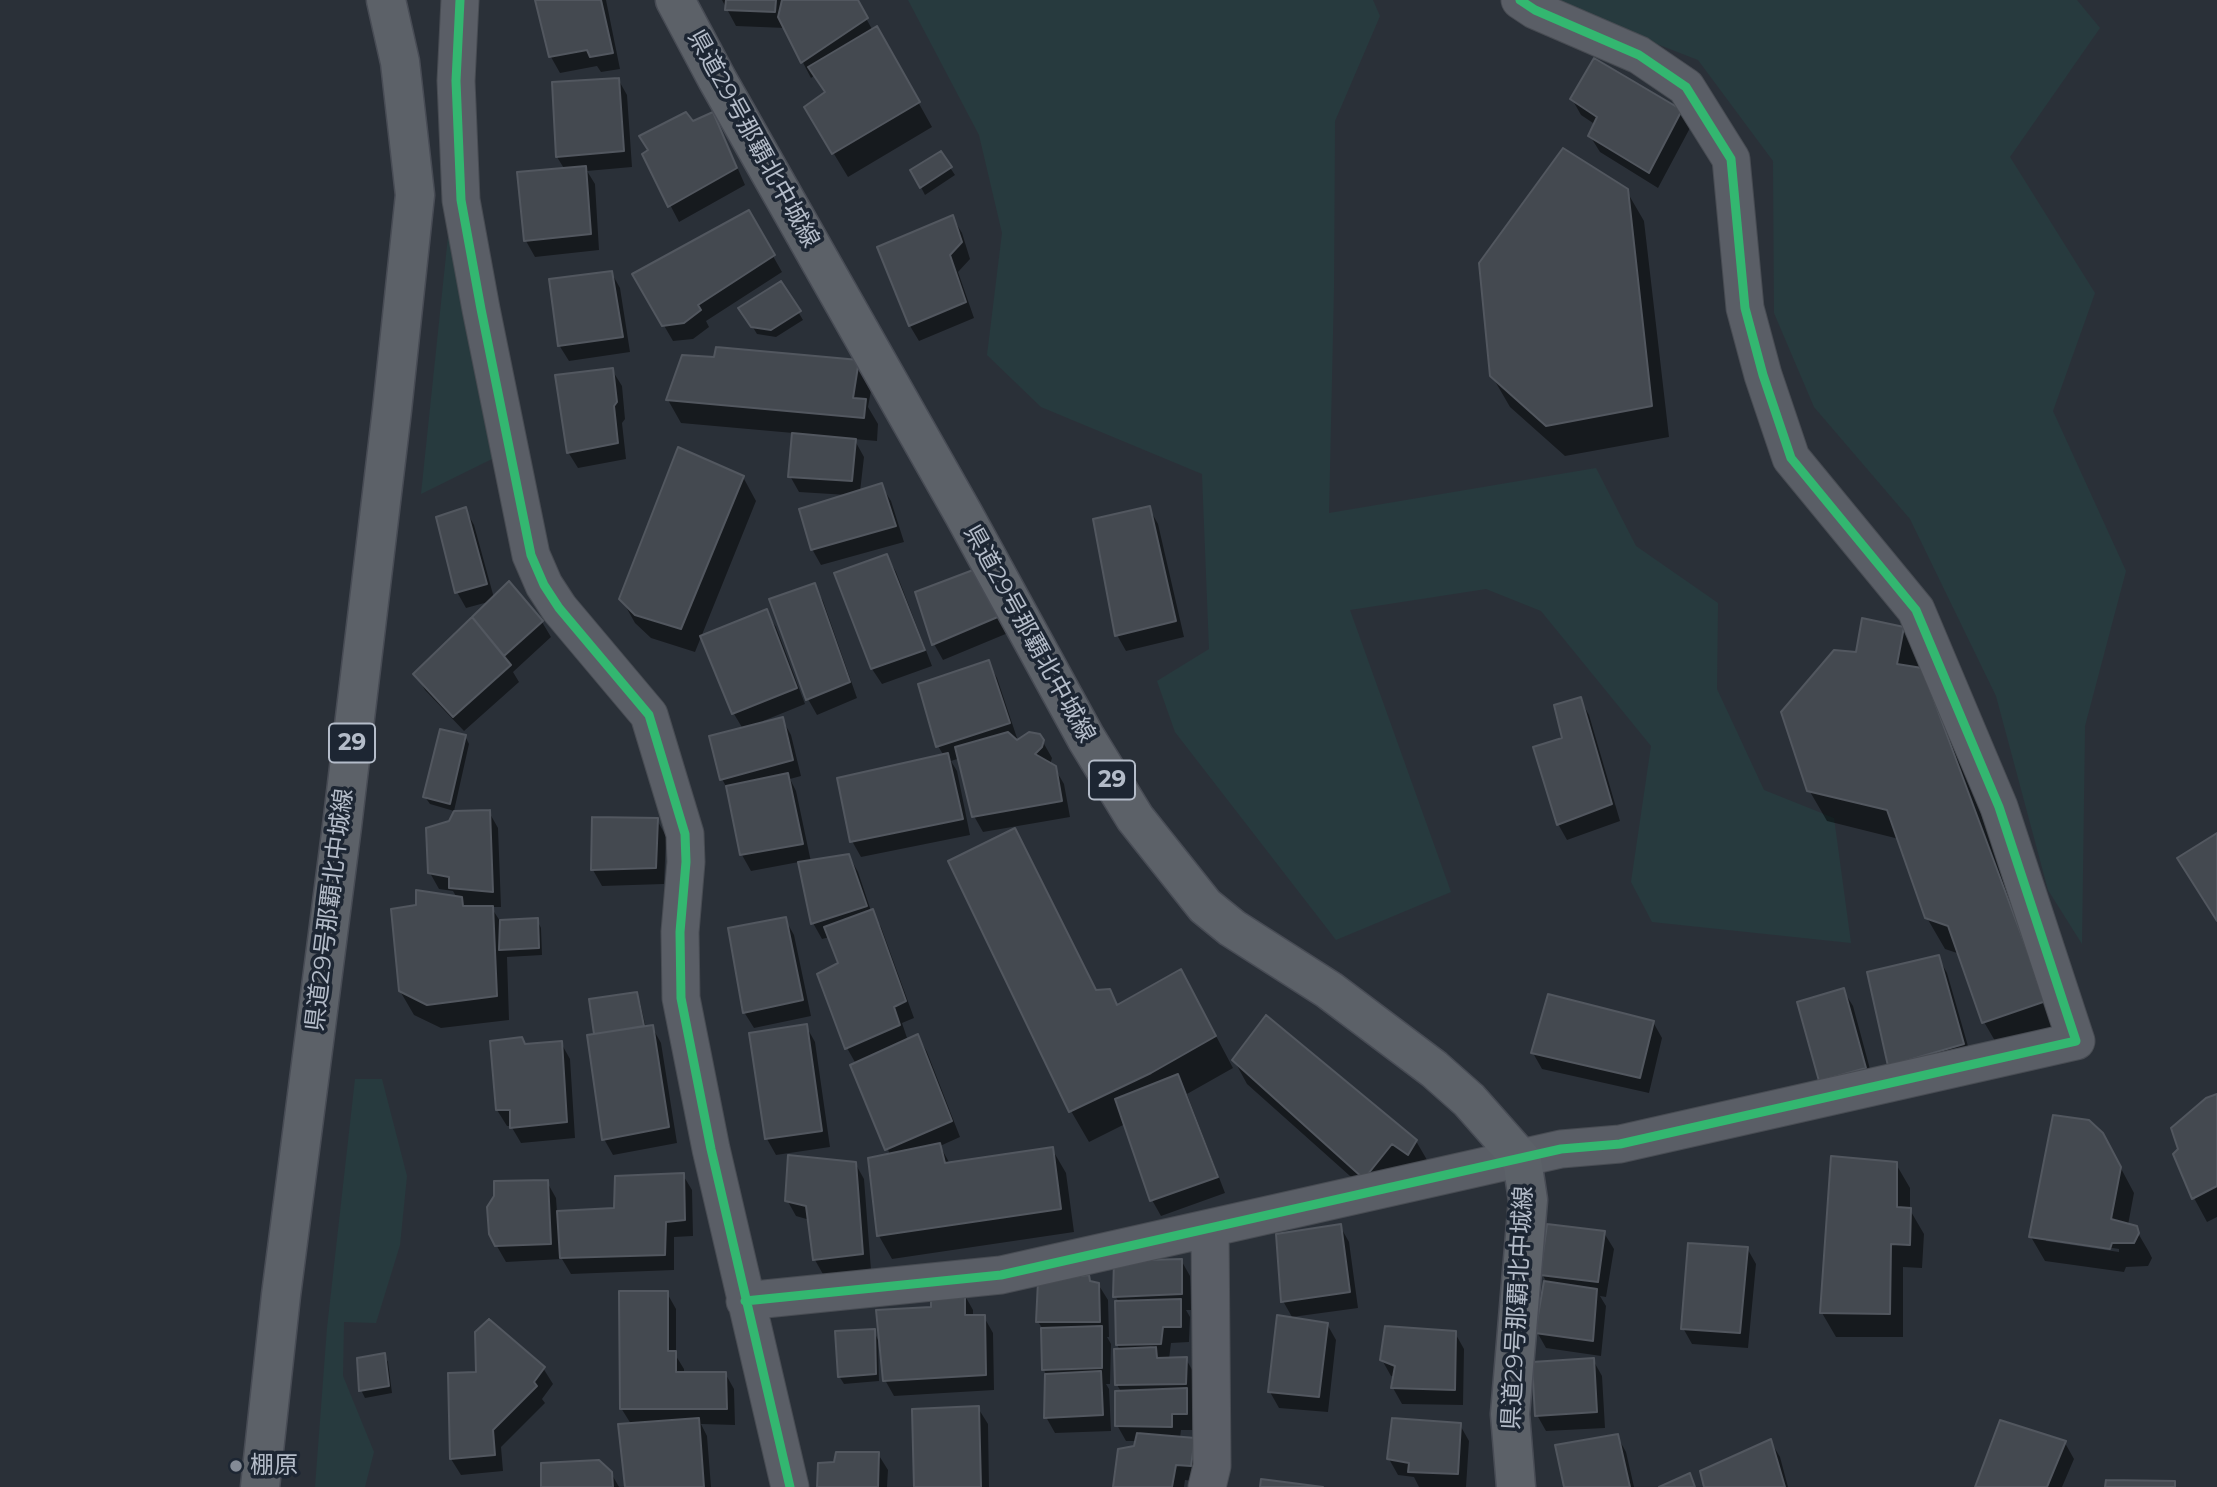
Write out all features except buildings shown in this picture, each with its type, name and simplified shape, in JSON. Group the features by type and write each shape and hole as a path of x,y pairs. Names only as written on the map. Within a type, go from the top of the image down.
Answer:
{"main road":[{"name":"県道29号那覇北中城線","path":"260,1487 281,1295 387,451 415,195 400,62 386,0"},
{"name":"県道29号那覇北中城線","path":"675,0 1086,738 1135,818 1205,906 1232,928 1329,990 1434,1069 1469,1100 1522,1160 1528,1200 1510,1414 1516,1487"}],"street":[{"path":"460,0 456,81 461,200 531,555 544,585 559,608 649,715 685,834 687,862 680,932 681,998 711,1149 790,1487"},
{"path":"745,1301 1001,1275 1522,1160 1561,1149 1620,1144 2077,1041 1999,807 1916,610 1791,458 1763,375 1745,308 1731,159 1686,87 1639,55 1535,10 1520,0"},
{"path":"404,90 456,81"},
{"path":"415,195 461,200"},
{"path":"1207,1487 1212,1466 1210,1229"}],"green space":[{"path":"908,0 1373,0 1380,16 1335,121 1329,513 1596,468 1636,546 1718,603 1717,689 1764,790 1834,818 1851,943 1652,922 1631,882 1651,746 1541,611 1486,589 1350,610 1451,892 1336,940 1175,732 1157,681 1209,649 1202,474 1041,407 987,355 1002,233 979,135"},
{"path":"1544,0 2077,0 2100,28 2010,157 2095,293 2053,411 2126,571 2085,726 2082,944 2048,890 1996,696 1910,519 1814,407 1774,313 1773,161 1698,60"},
{"path":"449,227 494,458 421,494"},
{"path":"355,1079 382,1079 407,1176 400,1245 376,1323 344,1322 343,1376 374,1452 365,1487 315,1487 327,1328"}],"cycle path":[{"path":"460,0 456,81 461,200 531,555 544,585 559,608 649,715 685,834 686,862 680,932 681,998 711,1149 790,1487"},
{"path":"745,1301 1001,1275 1561,1149 1620,1144 2076,1041 1999,807 1916,610 1791,458 1763,375 1745,308 1731,159 1686,87 1639,55 1535,10 1520,0"}],"place":[{"name":"棚原","path":"236,1466"}]}
